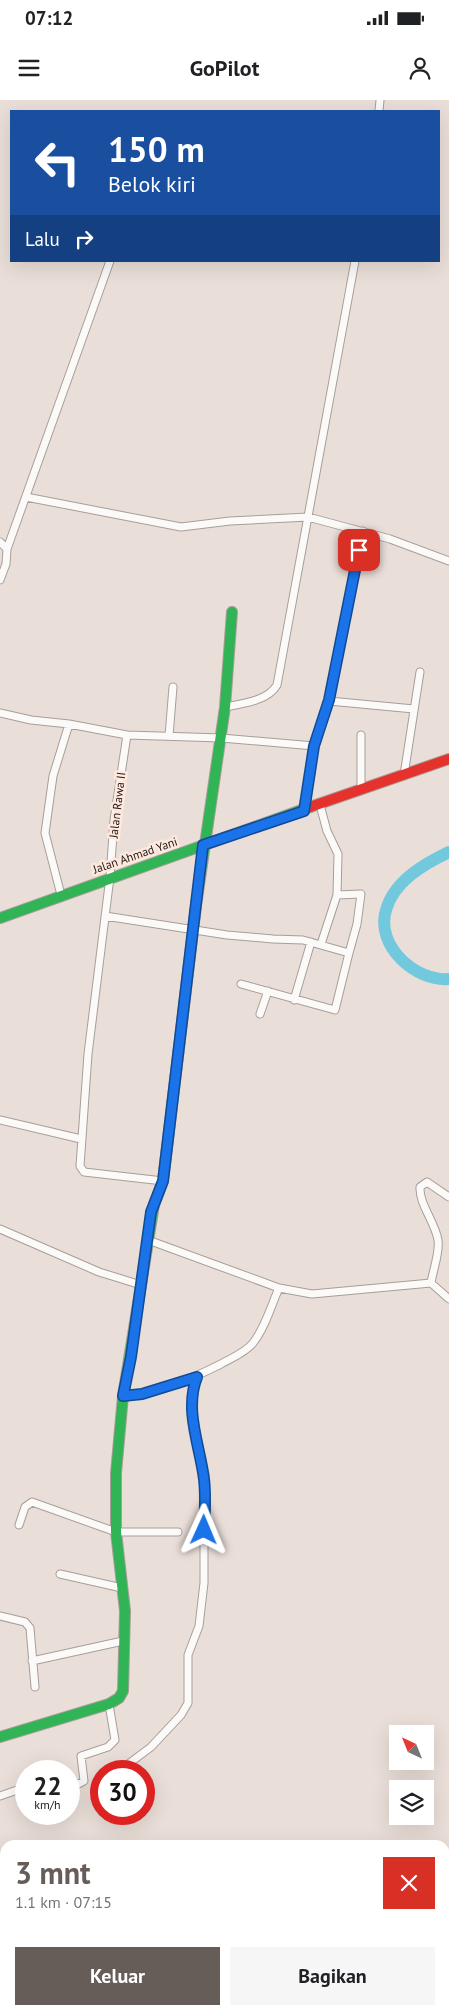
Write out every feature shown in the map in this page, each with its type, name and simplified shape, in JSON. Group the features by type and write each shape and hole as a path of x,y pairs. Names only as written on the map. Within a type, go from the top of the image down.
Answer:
{"main road":[{"path":"0,1737 109,1704 119,1698 123,1691 125,1611 116,1532 116,1473 123,1396 131,1357 151,1212 163,1181 203,845 225,707 232,612"},
{"name":"Jalan Ahmad Yani","path":"0,918 110,877 449,759"}],"street":[{"path":"0,580 6,564 7,549 110,262"},
{"path":"225,707 251,702 271,692 277,685 356,262"},
{"path":"26,497 181,527 230,521 308,517 363,531 449,561"},
{"path":"304,811 314,746 329,700 363,531"},
{"path":"0,542 7,549"},
{"path":"404,775 420,672"},
{"path":"169,736 173,687"},
{"path":"329,700 414,709"},
{"path":"0,713 31,720 69,724 127,735 221,738 314,746"},
{"path":"61,896 46,833 53,776 69,724"},
{"name":"Jalan Rawa II","path":"127,735 114,820 110,877 88,1054 80,1166 84,1172 163,1181"},
{"path":"361,735 361,790"},
{"path":"320,805 327,831 338,854 337,895 321,944"},
{"path":"241,984 335,1010 357,924 361,894 337,895"},
{"path":"105,916 156,925 194,928 249,937 311,942 349,953"},
{"path":"294,1000 311,942"},
{"path":"260,1014 268,991"},
{"path":"0,1120 81,1138"},
{"path":"430,1283 439,1241 429,1212 420,1194 420,1187 427,1182 449,1197"},
{"path":"0,1229 92,1269 141,1284"},
{"path":"148,1240 279,1288 312,1294 430,1283 449,1298"},
{"path":"123,1396 142,1394 197,1377 233,1358 252,1344 261,1330 279,1288"},
{"path":"134,1760 151,1747 181,1715 188,1704 188,1655 198,1626 204,1583 204,1479 194,1428 192,1405 197,1377"},
{"path":"19,1525 25,1507 32,1502 116,1532 178,1532"},
{"path":"60,1574 122,1588"},
{"path":"0,1616 25,1622 28,1625 35,1687"},
{"path":"32,1661 123,1641"},
{"path":"80,1784 84,1782 81,1756 108,1747 115,1740 109,1704"},
{"path":"0,1796 15,1791"}],"waterway":[{"path":"449,852 420,868 403,882 390,900 384,923 392,948 401,959 424,975 449,979"}],"traffic: fast":[{"path":"196,906 225,707 232,612"},
{"path":"0,918 310,807"},
{"path":"0,1737 109,1704 119,1698 123,1691 125,1611 116,1532 116,1473 123,1396 154,1205"}],"traffic: slow":[{"path":"154,1205 163,1181 196,906"}],"traffic: jam":[{"path":"310,807 449,759"}],"route":[{"path":"204,1530 204,1479 194,1428 192,1405 194,1384 197,1377 172,1387 123,1396 131,1357 151,1212 163,1181 186,975 194,928 203,845 304,811 314,746 329,700 359,550"}]}
